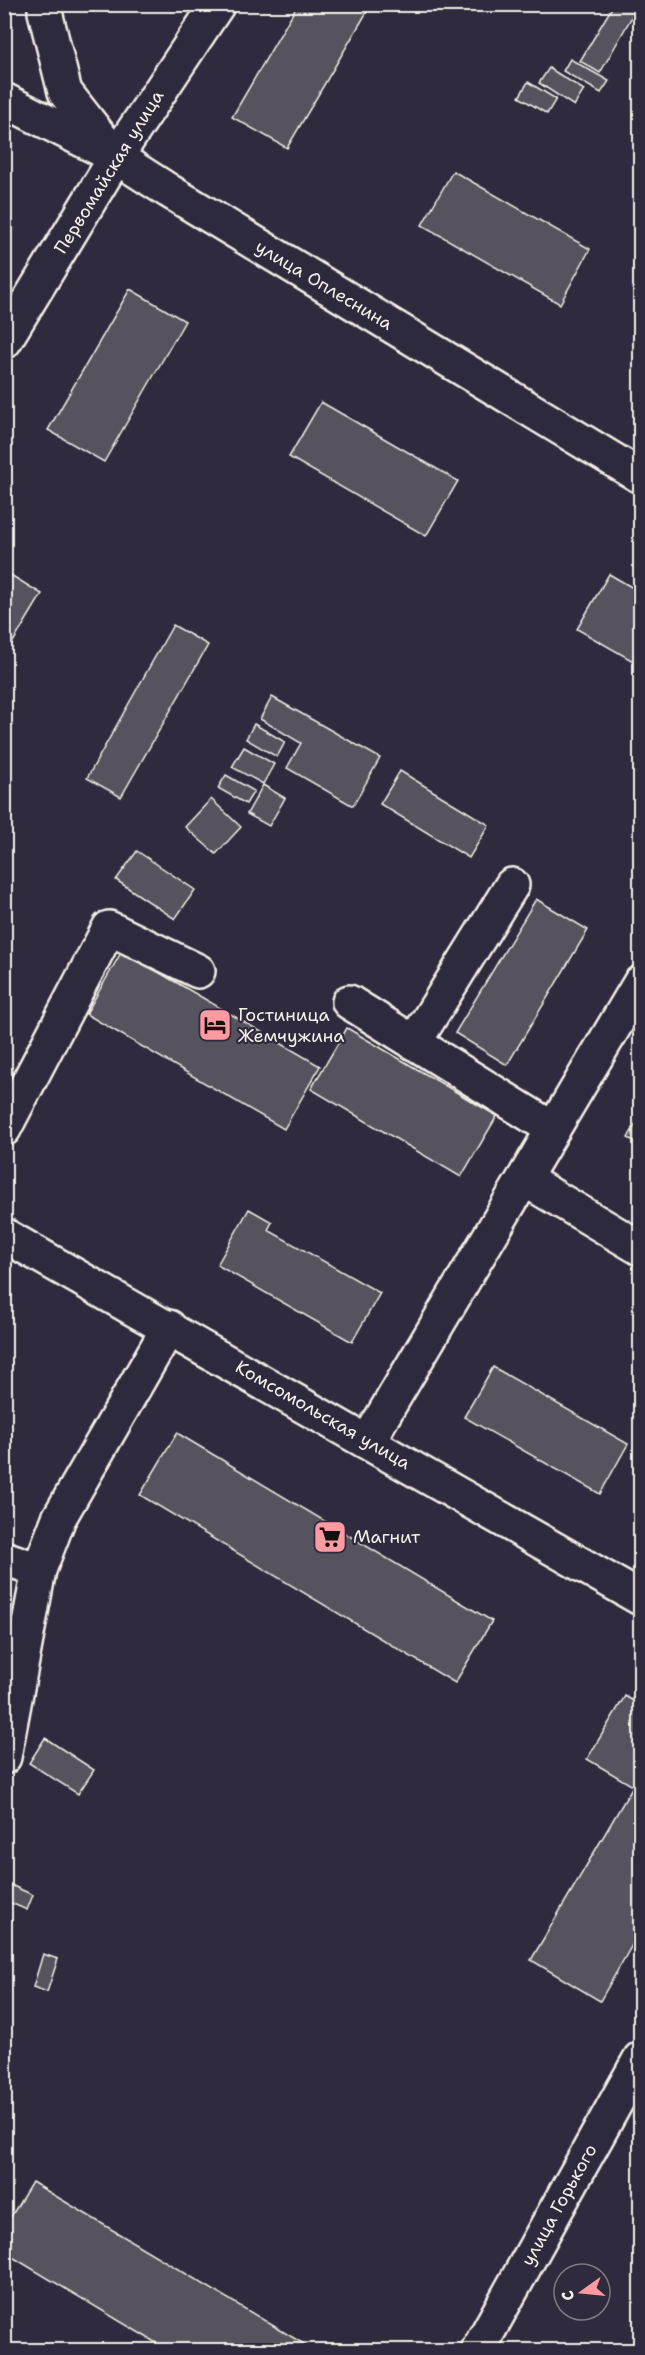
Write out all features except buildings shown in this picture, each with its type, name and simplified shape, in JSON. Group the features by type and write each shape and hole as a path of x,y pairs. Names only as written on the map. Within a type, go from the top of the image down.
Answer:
{"street":[{"path":"45,4 65,92 116,157"},
{"name":"Первомайская улица","path":"4,342 116,157 218,4"},
{"name":"улица Оплеснина","path":"4,100 116,157 640,476"},
{"path":"414,1043 512,885"},
{"path":"4,1129 110,928 198,971"},
{"path":"368,1440 640,983"},
{"path":"349,1002 553,1129"},
{"path":"524,1179 640,1248"},
{"name":"Комсомольская улица","path":"4,1235 368,1440 640,1598"},
{"path":"4,1757 39,1570 59,1518 169,1328"},
{"path":"4,1558 39,1570"},
{"name":"улица Горького","path":"478,2350 640,2059"}],"place":[{"name":"Гостиница Жемчужина","path":"215,1025"},
{"name":"Магнит","path":"330,1537"}]}
